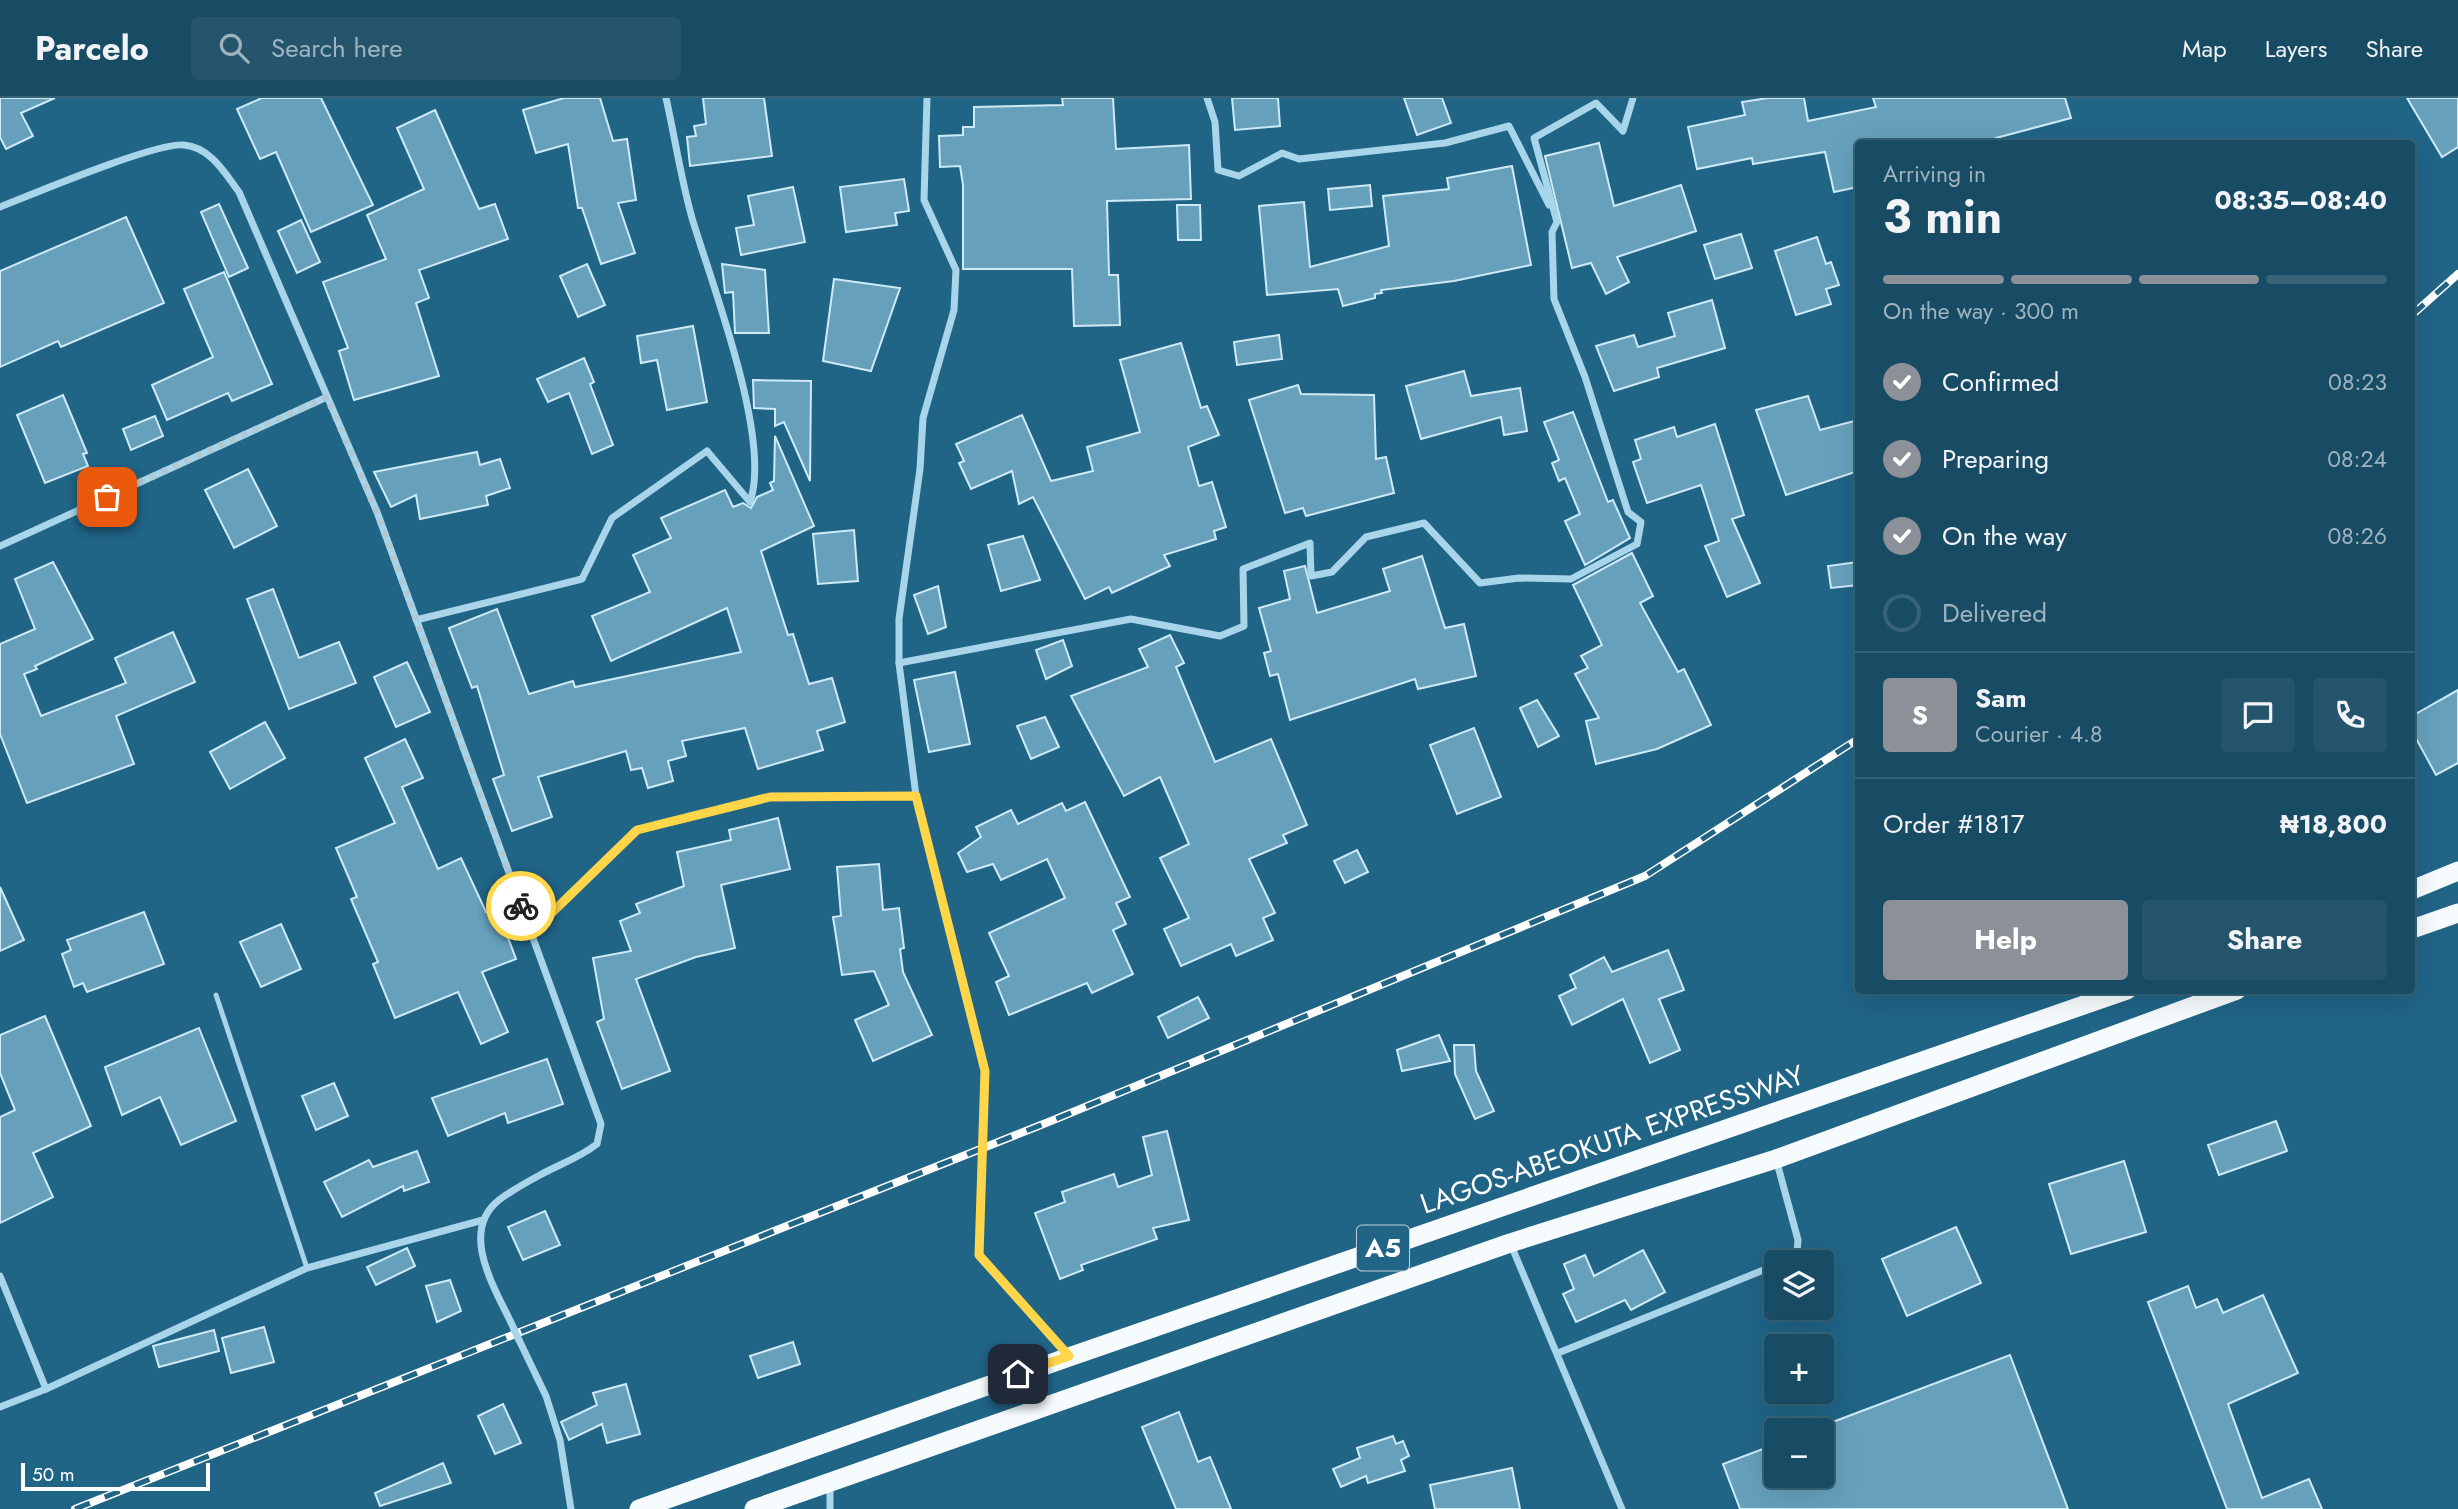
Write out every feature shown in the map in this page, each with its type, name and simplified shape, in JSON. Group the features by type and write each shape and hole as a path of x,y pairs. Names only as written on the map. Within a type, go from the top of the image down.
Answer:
{"highway":[{"path":"2415,889 2458,871"},
{"path":"2415,928 2458,913"},
{"name":"LAGOS-ABEOKUTA EXPRESSWAY","path":"639,1509 1069,1356 2115,994"},
{"name":"A5","path":"754,1509 1510,1243 1776,1160 2226,994"}],"street":[{"path":"416,620 582,579 612,518 707,451 750,502 756,484 749,421 738,370 691,215 666,98"},
{"path":"927,98 924,200 956,270 954,310 923,418 920,469 900,619 899,663 916,796 985,1071 979,1255 1069,1356"},
{"path":"1208,98 1215,122 1218,170 1239,176 1282,153 1299,159 1445,143 1509,125 1557,222"},
{"path":"899,663 1131,619 1220,636 1244,626 1243,569 1310,543 1311,576 1332,572 1366,537 1424,523 1480,583 1519,578 1571,579 1637,544 1641,522 1628,512 1590,389 1555,299 1552,232 1557,222 1534,138 1596,103 1623,131 1633,98"},
{"path":"0,207 148,153 184,145 213,157 239,192 377,512 601,1124 597,1144 579,1159 543,1173 497,1201 483,1220 480,1244 486,1268 546,1396 560,1440 571,1509"},
{"path":"0,546 327,397"},
{"path":"531,933 637,830 770,797 916,796"},
{"path":"1776,1160 1798,1240 1797,1250"},
{"path":"0,1407 46,1389 307,1268 483,1220"},
{"path":"1510,1243 1622,1509"},
{"path":"1558,1353 1764,1270"},
{"path":"0,1276 46,1389"},
{"path":"830,1483 830,1509"}],"lane":[{"path":"216,995 307,1268"}],"building":[{"path":"0,98 55,98 21,113 33,136 6,149 0,137"},
{"path":"262,98 321,98 373,205 311,232 276,152 260,159 237,109"},
{"path":"564,98 600,98 613,141 627,139 636,200 618,203 635,253 601,264 582,208 578,208 568,144 536,153 523,110"},
{"path":"703,98 764,98 772,156 690,166 687,137 696,136 694,126 706,124"},
{"path":"1062,98 1113,98 1116,149 1189,145 1191,199 1107,201 1109,275 1118,275 1120,325 1074,326 1072,269 963,269 963,185 960,166 940,167 939,136 963,135 963,127 974,127 974,107 1063,105"},
{"path":"1232,98 1278,98 1280,126 1235,130"},
{"path":"1404,98 1442,98 1451,123 1417,135"},
{"path":"1768,98 1804,98 1808,121 1876,107 1873,98 2065,98 2071,118 1996,138 1997,140 1855,140 1855,188 1834,192 1825,152 1753,164 1752,158 1697,169 1688,127 1745,115 1742,102"},
{"path":"2407,98 2458,98 2458,147 2442,157"},
{"path":"435,110 479,209 495,204 508,239 419,270 429,298 416,303 439,376 354,400 339,351 348,348 323,282 386,259 367,215 424,189 397,128"},
{"path":"1599,143 1614,206 1681,185 1696,231 1617,257 1629,282 1606,294 1591,263 1572,268 1545,156"},
{"path":"1512,166 1531,265 1454,281 1381,290 1382,293 1375,294 1375,298 1343,306 1338,289 1267,295 1259,206 1304,202 1310,267 1389,246 1383,196 1449,189 1447,178"},
{"path":"904,179 909,211 895,213 897,225 846,232 840,187"},
{"path":"1370,185 1372,206 1330,210 1328,189"},
{"path":"793,187 805,242 741,255 736,228 754,225 748,196"},
{"path":"219,204 248,268 229,277 201,212"},
{"path":"1177,205 1200,205 1201,240 1178,240"},
{"path":"126,217 164,303 61,347 58,341 0,367 0,271"},
{"path":"301,220 320,262 297,273 278,231"},
{"path":"1741,234 1752,268 1715,279 1704,245"},
{"path":"1817,237 1826,264 1831,262 1839,285 1826,289 1831,304 1796,315 1775,251"},
{"path":"587,264 605,305 578,317 560,276"},
{"path":"722,264 765,270 769,333 735,333 733,292 725,293"},
{"path":"224,272 272,384 232,401 228,393 167,420 152,385 213,357 184,289"},
{"path":"834,279 900,288 871,371 823,361"},
{"path":"1712,300 1725,348 1657,368 1659,377 1614,391 1596,346 1634,335 1638,347 1675,336 1668,313"},
{"path":"693,326 707,402 667,410 657,360 641,363 637,336"},
{"path":"1279,335 1282,359 1237,365 1234,342"},
{"path":"1181,343 1201,408 1207,406 1219,435 1188,447 1199,486 1212,482 1226,527 1214,531 1216,539 1164,555 1170,566 1112,593 1109,587 1085,599 1033,497 1019,504 1012,471 971,489 959,463 964,461 956,444 1022,415 1051,481 1093,471 1087,447 1140,432 1120,360"},
{"path":"584,358 594,382 590,384 613,445 592,454 569,393 548,402 537,379"},
{"path":"1464,371 1471,396 1520,388 1527,431 1504,435 1501,417 1421,439 1406,386"},
{"path":"753,380 811,381 810,481 784,422 775,426 775,409 754,408"},
{"path":"1298,385 1301,394 1374,395 1376,459 1386,457 1394,493 1306,516 1303,508 1285,513 1249,400"},
{"path":"63,395 87,453 83,454 88,466 45,483 17,415"},
{"path":"1808,396 1820,430 1855,421 1855,472 1786,495 1756,410"},
{"path":"1573,412 1608,502 1613,500 1630,538 1585,565 1565,521 1580,514 1565,478 1559,481 1552,463 1559,460 1544,422"},
{"path":"155,416 163,436 131,450 123,429"},
{"path":"1715,424 1744,515 1732,519 1760,583 1727,597 1705,546 1719,541 1701,485 1647,503 1633,462 1641,459 1635,440 1674,427 1677,437"},
{"path":"775,436 814,526 761,551 788,635 793,634 809,684 832,678 845,722 817,731 823,750 758,769 745,728 682,741 686,756 668,761 673,781 648,788 642,768 631,770 626,751 538,777 552,817 512,831 493,779 504,775 477,686 472,688 449,628 497,609 529,694 573,681 575,687 741,652 727,608 611,661 592,616 650,592 633,555 671,538 661,518 725,490 733,507 743,503 751,508 757,497 773,490 770,483 774,481"},
{"path":"477,452 480,465 500,459 510,488 486,496 488,505 420,519 416,495 391,507 374,472"},
{"path":"248,469 277,526 234,548 205,490"},
{"path":"854,530 858,581 818,584 813,534"},
{"path":"1023,536 1040,580 1001,591 988,545"},
{"path":"1632,553 1653,596 1640,603 1678,672 1684,669 1711,725 1657,749 1596,764 1586,721 1599,718 1575,674 1588,668 1581,656 1602,645 1573,585"},
{"path":"1422,556 1445,628 1464,624 1476,676 1418,689 1415,679 1290,720 1278,674 1270,676 1264,653 1271,651 1259,608 1290,599 1284,571 1305,566 1317,613 1390,591 1383,569"},
{"path":"53,562 93,639 35,666 37,669 24,674 41,716 126,683 115,658 173,632 195,682 116,716 134,764 27,803 0,734 0,644 35,629 15,579"},
{"path":"1855,562 1855,585 1831,588 1828,566"},
{"path":"938,586 946,627 928,634 914,595"},
{"path":"273,589 299,658 339,642 356,683 289,709 247,599"},
{"path":"1170,635 1184,663 1176,667 1215,762 1271,739 1307,825 1283,835 1287,843 1249,859 1275,913 1263,918 1273,940 1236,956 1231,944 1181,966 1164,929 1189,918 1160,858 1189,844 1160,777 1124,796 1071,696 1148,667 1139,649"},
{"path":"1063,640 1072,666 1046,679 1036,650"},
{"path":"407,662 430,712 396,727 374,677"},
{"path":"955,672 970,744 929,752 914,680"},
{"path":"2458,690 2458,763 2436,775 2415,736 2415,714"},
{"path":"1537,700 1559,736 1538,747 1520,708"},
{"path":"1045,717 1059,747 1031,759 1017,726"},
{"path":"265,722 285,758 230,789 210,752"},
{"path":"1474,728 1501,797 1457,814 1430,745"},
{"path":"405,739 423,778 402,787 438,869 461,858 486,912 497,908 516,959 482,972 508,1032 481,1044 458,992 395,1018 373,964 378,962 351,899 357,897 336,848 395,823 365,758"},
{"path":"1085,802 1130,897 1116,903 1126,924 1113,930 1133,974 1092,993 1087,983 1009,1015 996,982 1009,976 989,933 1065,898 1047,859 1001,880 993,864 967,872 958,853 981,837 976,827 1011,810 1018,824 1062,803 1066,811"},
{"path":"778,818 790,869 721,885 735,948 696,957 636,979 670,1071 622,1089 597,1022 604,1019 593,958 631,951 620,921 640,913 636,904 684,886 677,852 731,840 729,830"},
{"path":"1357,850 1368,872 1345,883 1334,861"},
{"path":"879,864 883,910 899,908 904,948 900,949 903,972 932,1035 873,1061 855,1020 889,1005 874,971 842,975 833,917 841,916 837,867"},
{"path":"0,887 24,940 0,951"},
{"path":"144,912 164,964 87,992 83,983 74,987 62,954 71,950 67,940"},
{"path":"281,924 301,969 261,987 240,942"},
{"path":"1668,950 1684,990 1659,999 1680,1050 1650,1063 1623,999 1572,1025 1559,996 1576,988 1570,975 1604,957 1612,972"},
{"path":"1198,997 1209,1018 1168,1038 1158,1017"},
{"path":"45,1016 91,1126 33,1153 53,1197 0,1223 0,1117 15,1110 0,1073 0,1035"},
{"path":"199,1028 236,1121 181,1145 160,1097 122,1115 105,1067"},
{"path":"1439,1035 1450,1061 1402,1071 1397,1050"},
{"path":"1454,1045 1474,1045 1476,1071 1494,1111 1475,1119 1455,1074"},
{"path":"547,1059 563,1104 508,1123 505,1113 448,1136 432,1098"},
{"path":"334,1083 348,1116 316,1130 302,1096"},
{"path":"2276,1121 2287,1151 2219,1175 2208,1145"},
{"path":"1167,1131 1189,1220 1153,1228 1157,1239 1081,1265 1083,1270 1060,1279 1035,1213 1065,1202 1062,1192 1114,1174 1118,1187 1152,1175 1143,1137"},
{"path":"417,1151 429,1182 404,1191 403,1186 342,1217 324,1182 369,1160 373,1167"},
{"path":"2124,1161 2146,1232 2071,1254 2049,1184"},
{"path":"545,1211 560,1245 523,1260 508,1227"},
{"path":"1956,1227 1981,1283 1907,1316 1882,1259"},
{"path":"407,1248 415,1266 376,1285 367,1267"},
{"path":"1643,1250 1665,1292 1631,1310 1625,1300 1576,1322 1563,1294 1574,1289 1564,1264 1585,1255 1594,1276"},
{"path":"450,1280 461,1311 437,1322 426,1286"},
{"path":"2188,1286 2196,1308 2217,1299 2223,1313 2263,1295 2298,1373 2228,1404 2262,1498 2309,1479 2322,1509 2227,1509 2148,1302"},
{"path":"264,1327 274,1362 231,1373 222,1338"},
{"path":"214,1330 219,1351 159,1367 153,1346"},
{"path":"793,1342 800,1364 758,1378 750,1356"},
{"path":"2010,1355 2068,1509 1740,1509 1723,1464 1764,1449 1764,1488 1834,1488 1834,1421"},
{"path":"626,1384 640,1434 607,1443 602,1424 569,1440 561,1422 597,1405 593,1393"},
{"path":"503,1404 521,1443 495,1454 478,1416"},
{"path":"1179,1412 1198,1462 1210,1457 1231,1509 1176,1509 1142,1427"},
{"path":"1393,1436 1396,1444 1403,1441 1409,1456 1401,1460 1405,1471 1368,1483 1366,1476 1341,1487 1333,1469 1360,1458 1357,1448"},
{"path":"443,1463 451,1483 380,1506 375,1493"},
{"path":"1512,1468 1520,1509 1435,1509 1430,1485"}],"railway":[{"path":"2415,312 2458,274"},
{"path":"75,1509 1051,1121 1645,876 1855,741"}],"way so far":[{"path":"107,497 327,397 377,512 521,906"}],"route":[{"path":"521,906 531,933 637,830 770,797 916,796 944,917 985,1071 979,1255 1069,1356 1018,1374"}]}
